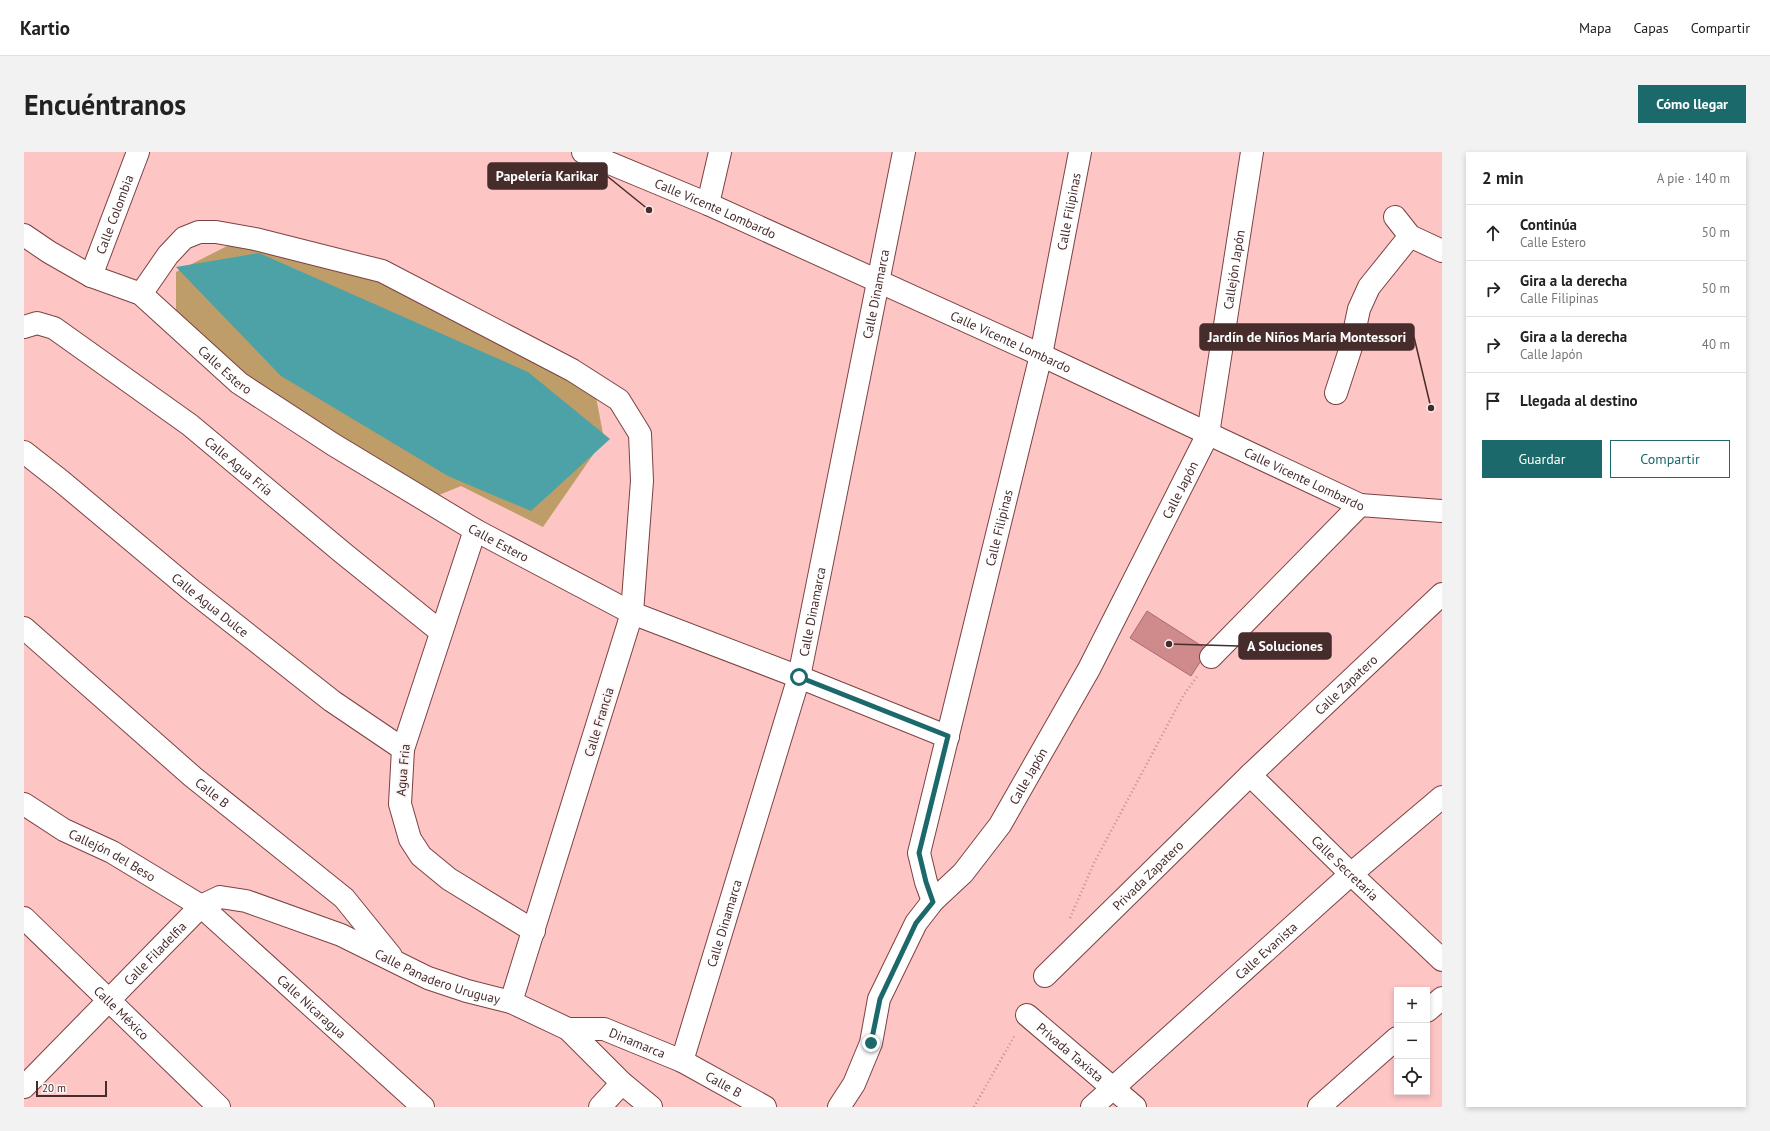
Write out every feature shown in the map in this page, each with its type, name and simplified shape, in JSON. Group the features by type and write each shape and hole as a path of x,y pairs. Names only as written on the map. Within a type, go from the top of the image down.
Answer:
{"street":[{"name":"Calle Colombia","path":"91,276 138,152"},
{"name":"Calle Vicente Lombardo","path":"583,152 708,204 1041,355 1360,505 1442,511"},
{"path":"708,204 720,152"},
{"name":"Calle Dinamarca","path":"682,1062 799,677 904,152"},
{"name":"Calle Filipinas","path":"933,902 926,882 919,853 1041,355 1080,152"},
{"name":"Callejón Japón","path":"1208,434 1252,152"},
{"path":"1395,217 1410,236 1442,251"},
{"name":"Calle Francia","path":"141,294 168,255 184,238 199,232 216,232 255,239 382,271 572,370 619,400 640,434 642,481 632,613 511,1002"},
{"name":"Calle Estero","path":"24,235 49,252 91,276 141,294 239,383 334,445 475,530 632,613 948,736"},
{"path":"1336,393 1351,347 1359,310 1369,287 1410,236"},
{"name":"Calle Agua Fría","path":"24,327 36,323 54,328 190,425 343,553 441,632"},
{"name":"Calle Japón","path":"839,1107 854,1084 871,1043 880,999 916,923 933,902 963,873 1000,825 1089,669 1208,434"},
{"name":"Calle Agua Dulce","path":"24,452 61,480 190,589 332,701 403,749"},
{"path":"1210,657 1360,505"},
{"name":"Agua Fria","path":"475,530 403,749 400,804 410,839 421,856 449,879 534,931"},
{"name":"Calle Zapatero","path":"1250,775 1442,594"},
{"name":"Calle B","path":"24,628 193,777 344,898 395,962"},
{"name":"Calle Secretaria","path":"1250,775 1351,874 1442,960"},
{"name":"Privada Zapatero","path":"1045,976 1250,775"},
{"name":"Calle Evanista","path":"1092,1107 1351,874 1442,797"},
{"name":"Callejón del Beso","path":"24,804 64,830 112,852 201,906"},
{"name":"Calle Panadero Uruguay","path":"201,906 220,897 246,901 341,935 428,978 467,991 511,1002 568,1029 622,1083 651,1107"},
{"name":"Calle Filadelfia","path":"24,1087 201,906"},
{"name":"Calle Nicaragua","path":"201,906 423,1107"},
{"name":"Calle México","path":"24,918 219,1107"},
{"path":"1430,1008 1442,998"},
{"name":"Privada Taxista","path":"1027,1015 1135,1107"},
{"name":"Dinamarca","path":"568,1029 604,1029 682,1062"},
{"path":"1319,1107 1394,1041"},
{"name":"Calle B","path":"682,1062 765,1107"},
{"path":"600,1107 622,1083"}],"path":[{"path":"1069,920 1094,863 1158,742 1183,696 1210,657"},
{"path":"974,1107 1027,1015"}],"shaded area":[{"path":"241,239 311,245 440,305 596,397 604,439 543,527 461,486 429,499 176,339 176,272"}],"water":[{"path":"259,253 528,372 610,439 531,511 448,476 281,376 176,267"}],"building":[{"path":"1147,611 1208,650 1191,676 1130,638"}],"place":[{"name":"Papelería Karikar","path":"649,210"},
{"name":"Jardín de Niños María Montessori","path":"1431,408"},
{"name":"A Soluciones","path":"1169,644"}],"route":[{"path":"799,677 948,736 919,853 926,882 933,902 916,923 880,999 871,1043"}]}
